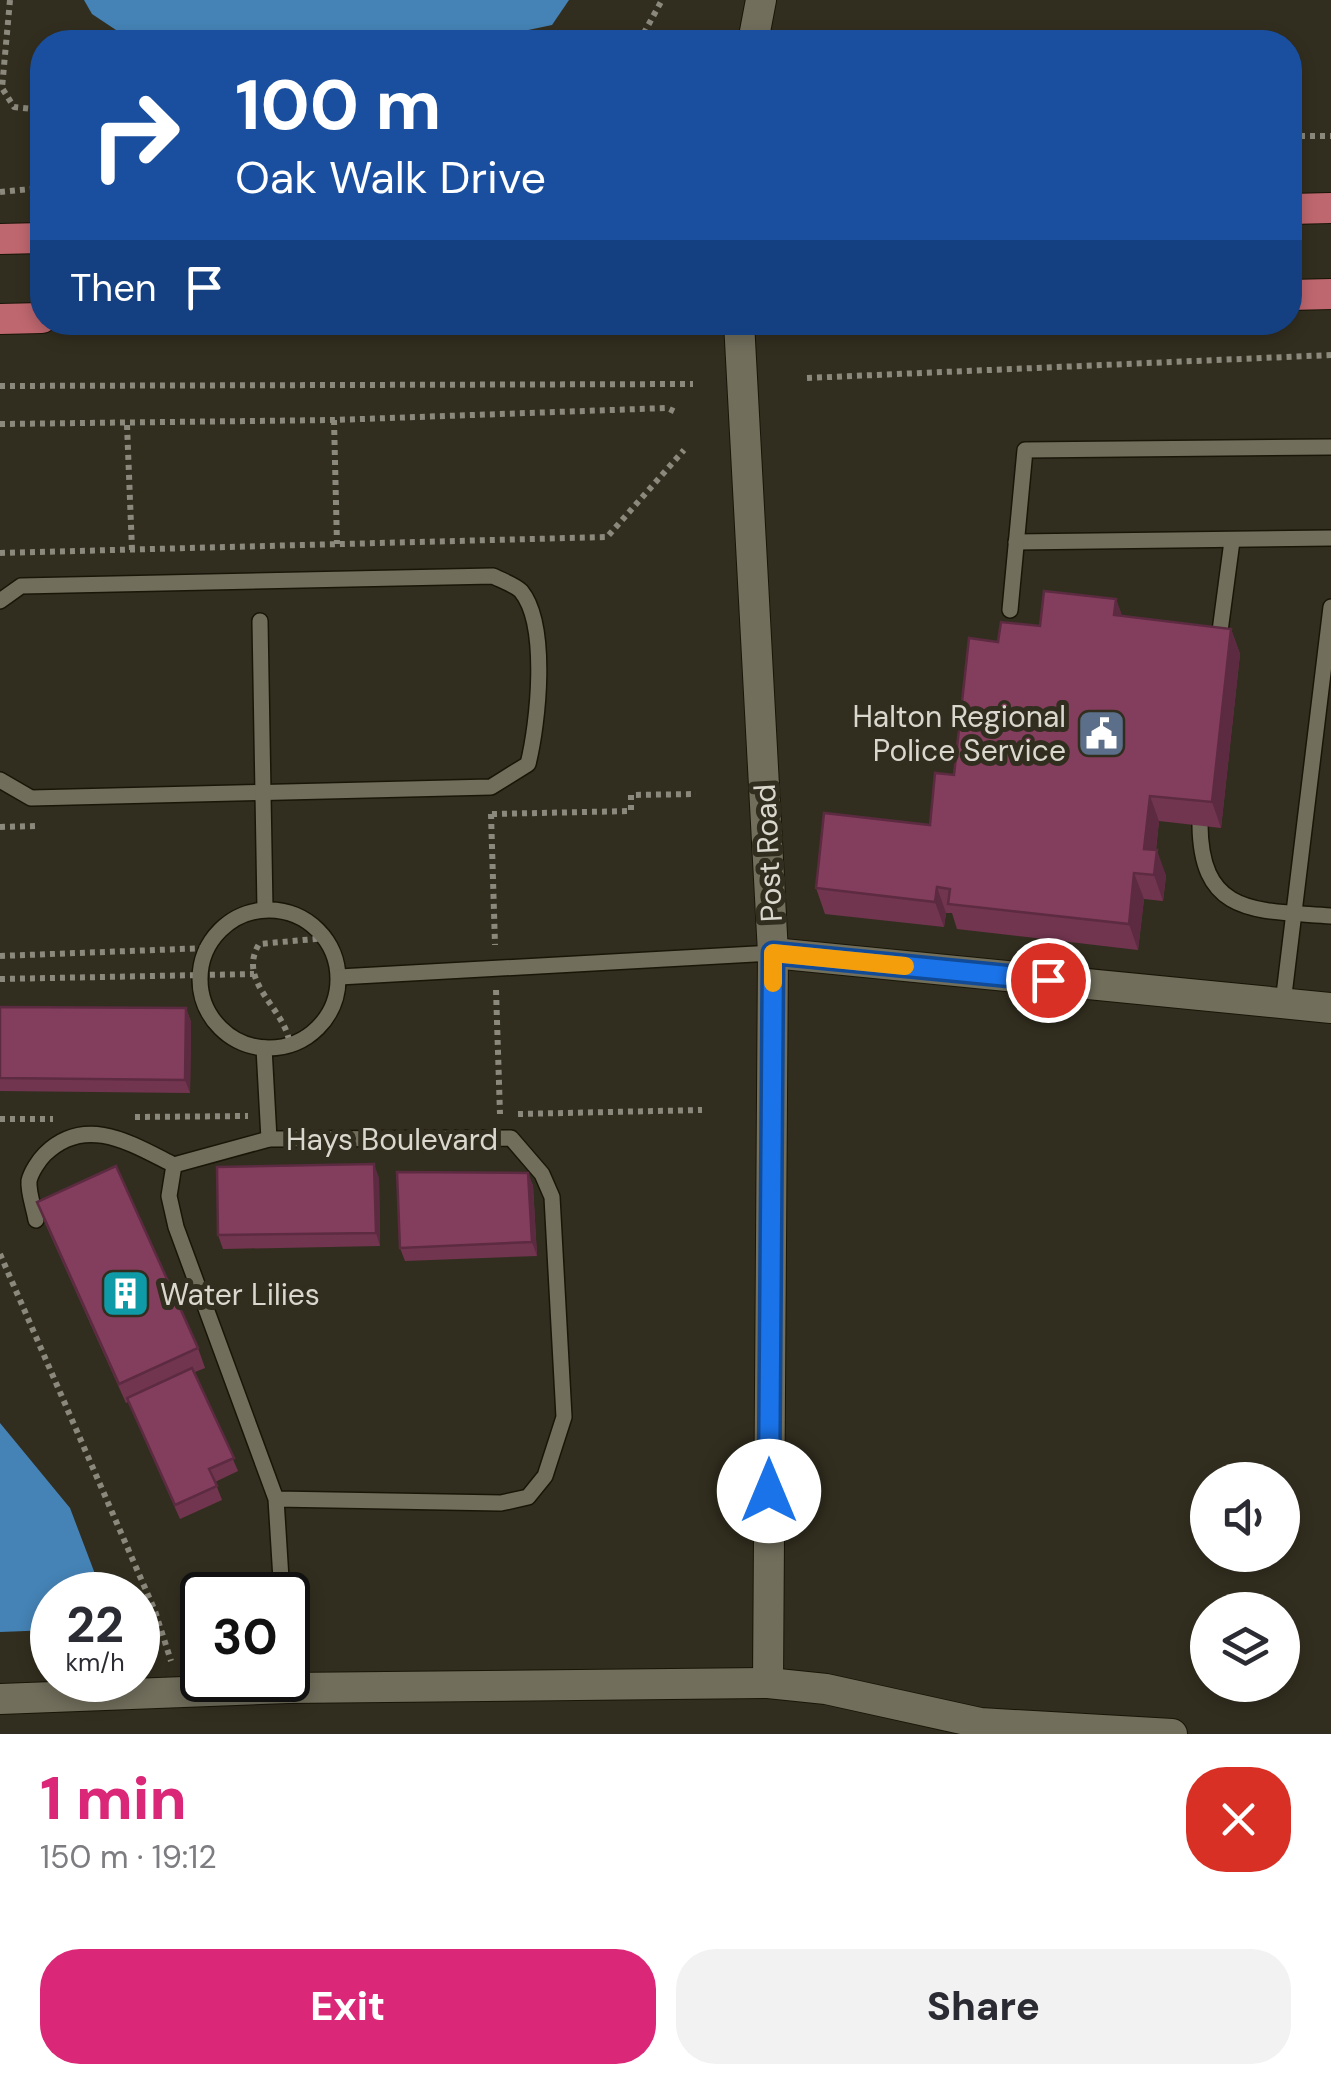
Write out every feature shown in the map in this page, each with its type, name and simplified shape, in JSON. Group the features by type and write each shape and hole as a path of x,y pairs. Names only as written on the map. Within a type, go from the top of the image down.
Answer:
{"main road":[{"path":"1302,209 1331,208"},
{"path":"0,239 30,238"},
{"path":"1302,295 1331,294"},
{"path":"0,319 30,318"}],"street":[{"path":"756,30 761,0"},
{"name":"Post Road","path":"740,335 773,953 768,1683"},
{"path":"773,953 1331,1008"},
{"path":"310,1681 768,1683 826,1689 980,1723 1172,1734"},
{"path":"0,1698 180,1692"}],"lane":[{"path":"1010,610 1025,450 1331,447"},
{"path":"1016,542 1331,538"},
{"path":"1218,651 1232,541"},
{"path":"0,600 22,586 493,576 521,590 536,630 537,728 528,764 490,788 30,798 0,780"},
{"path":"1283,1003 1331,607"},
{"path":"260,621 265,909"},
{"path":"1200,825 1200,850 1211,883 1232,903 1331,916"},
{"path":"265,909 299,916 326,938 339,977 330,1012 306,1038 290,1046 264,1048 246,1045 217,1025 207,1010 200,975 206,948 230,920 265,909"},
{"path":"339,977 773,953"},
{"path":"264,1048 268,1139"},
{"path":"36,1220 30,1180 34,1170 56,1144 76,1135 99,1133 121,1138 174,1165 168,1196 176,1227 276,1498 281,1572"},
{"name":"Hays Boulevard","path":"174,1165 268,1139 511,1138 542,1174 552,1197 564,1417 545,1476 528,1497 501,1502 276,1498"}],"path":[{"path":"10,0 2,88 14,107 30,109"},
{"path":"645,30 662,0"},
{"path":"1302,136 1331,136"},
{"path":"0,192 30,189"},
{"path":"807,378 1331,355"},
{"path":"0,386 693,384"},
{"path":"0,424 126,425 667,408 678,413"},
{"path":"334,420 337,544"},
{"path":"126,425 132,550"},
{"path":"0,553 607,538 684,450"},
{"path":"490,788 495,945"},
{"path":"491,814 631,812 631,794 696,794"},
{"path":"290,1046 286,1025 255,983 254,954 259,944 326,938"},
{"path":"0,956 206,948"},
{"path":"0,979 254,974"},
{"path":"496,984 500,1114"},
{"path":"0,1254 155,1611 177,1692"}],"water":[{"path":"84,0 569,0 552,25 528,30 116,30 92,14"},
{"path":"0,1423 70,1508 94,1572 30,1572 30,1631 0,1632"}],"building":[{"name":"Halton Regional Police Service","path":"1044,591 1116,599 1114,615 1231,629 1212,802 1150,796 1144,849 1157,850 1154,875 1134,873 1129,924 948,904 950,889 937,887 935,902 816,888 824,813 930,825 935,773 954,775 969,638 998,642 1001,622 1040,626"},
{"path":"0,1007 186,1008 185,1080 0,1078"},
{"path":"374,1164 376,1233 218,1235 217,1167"},
{"name":"Water Lilies","path":"116,1166 198,1348 119,1384 37,1202"},
{"path":"397,1172 528,1173 532,1242 400,1248"},
{"path":"192,1368 234,1458 209,1469 217,1486 175,1505 127,1398"}],"slow traffic":[{"path":"773,983 773,953 905,966"}],"place":[{"name":"Halton Regional Police Service","path":"1101,733"},
{"name":"Water Lilies","path":"125,1294"}],"route":[{"path":"769,1491 773,953 1048,980"}]}
